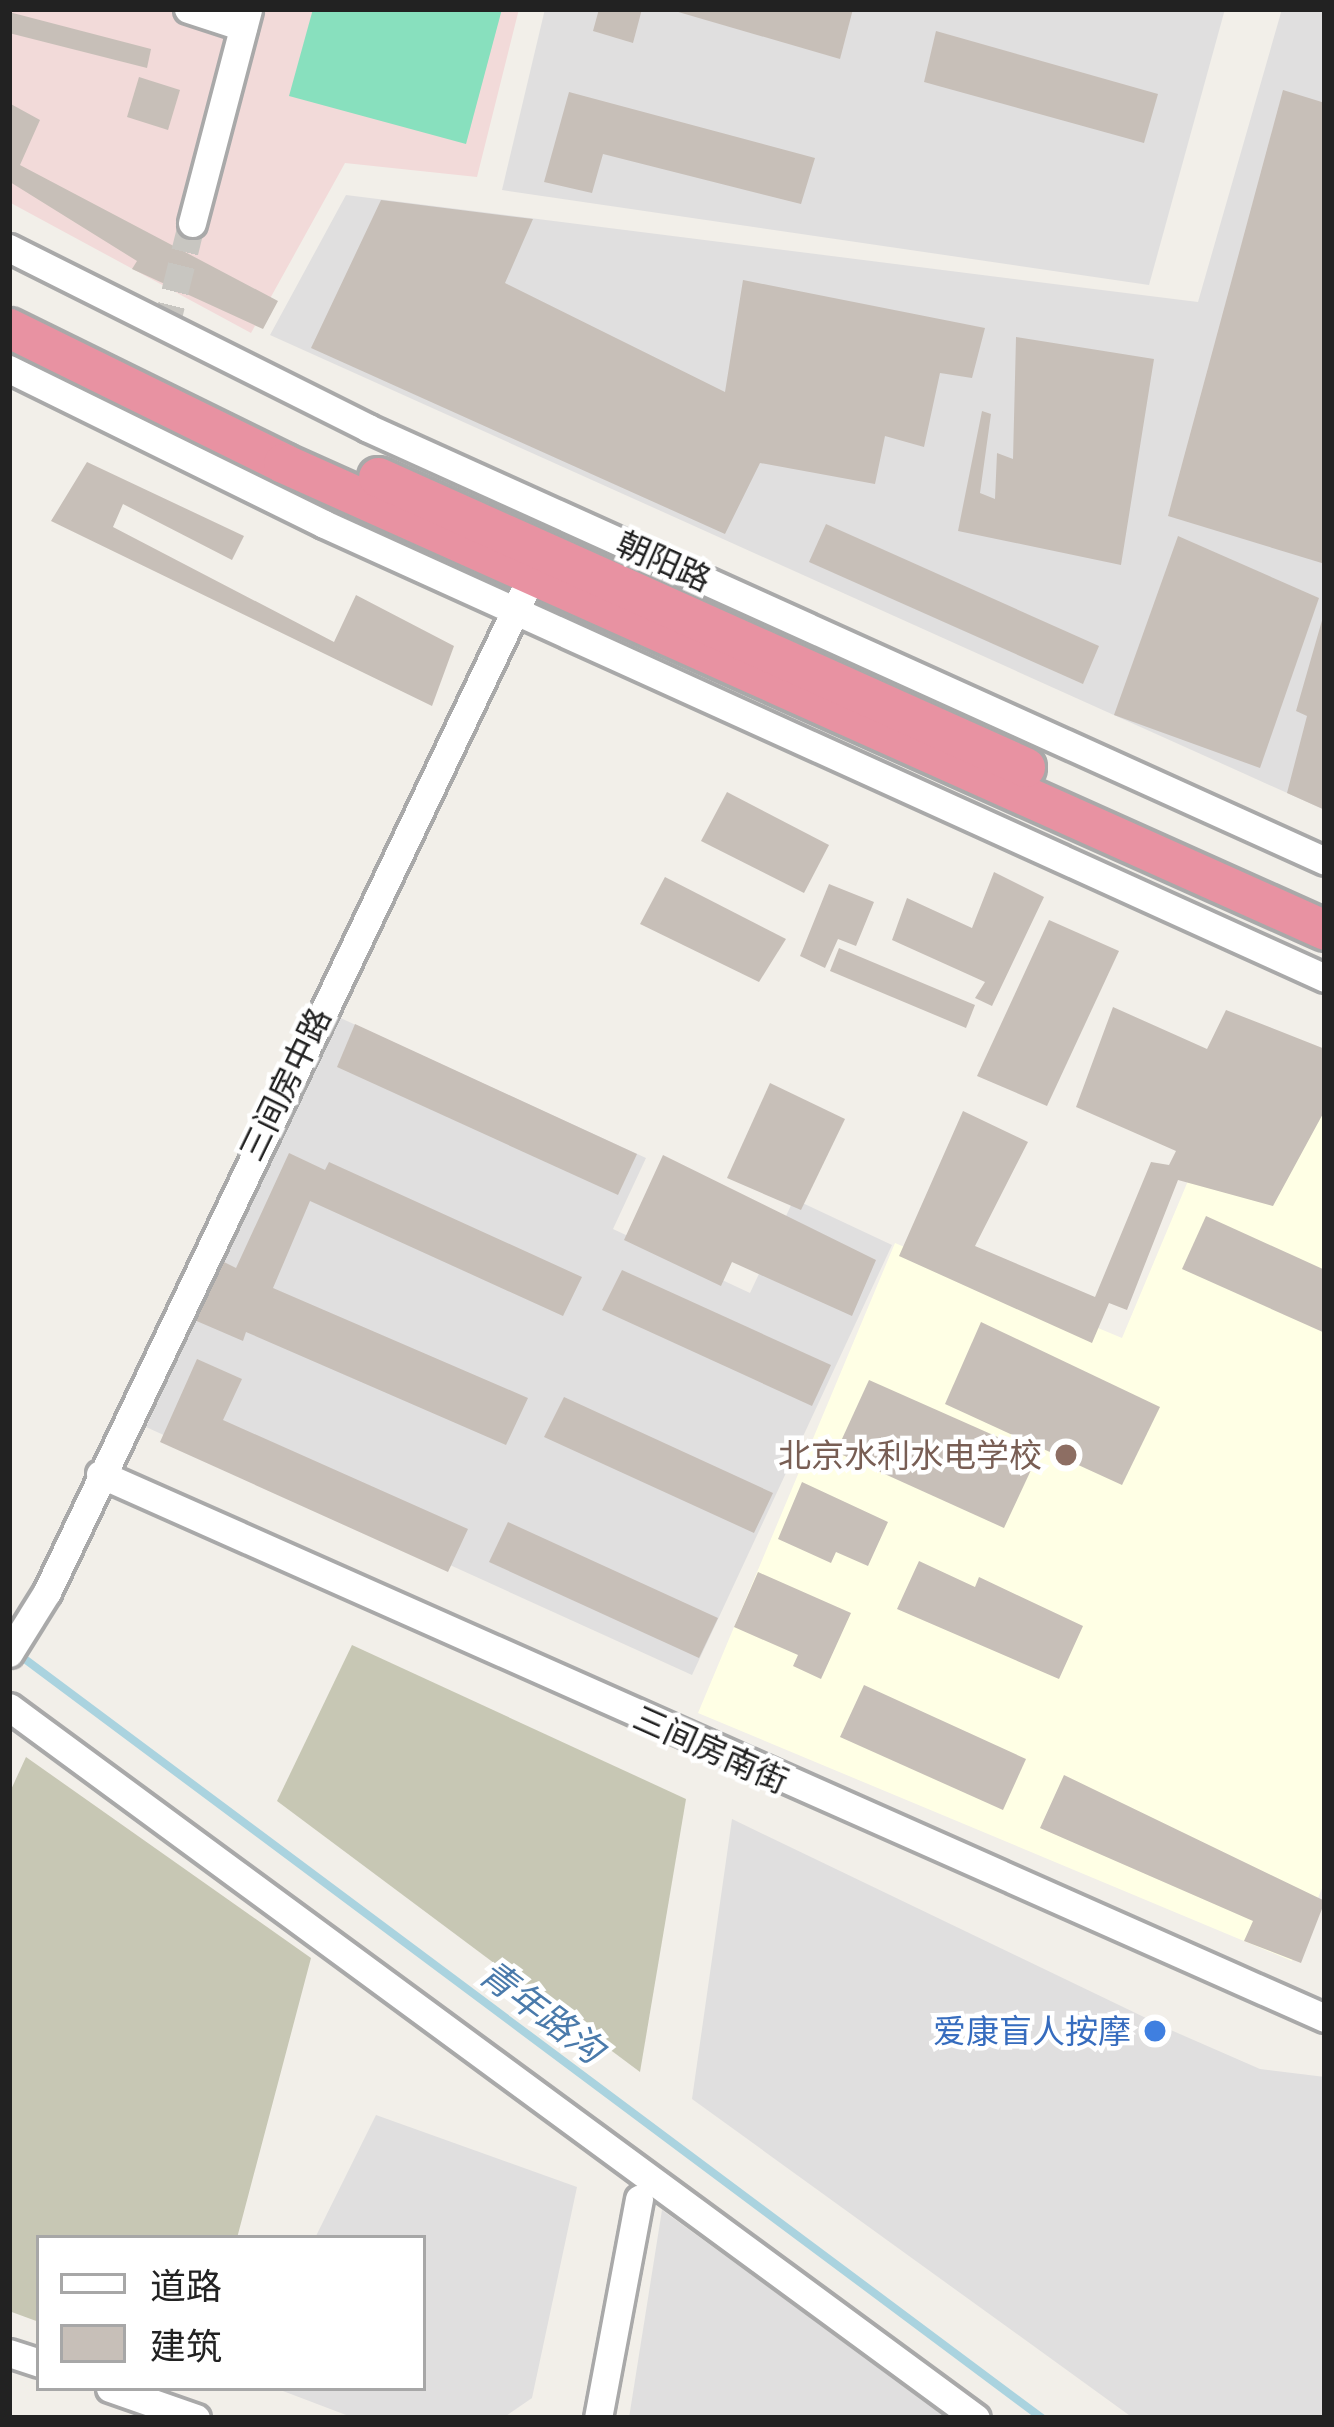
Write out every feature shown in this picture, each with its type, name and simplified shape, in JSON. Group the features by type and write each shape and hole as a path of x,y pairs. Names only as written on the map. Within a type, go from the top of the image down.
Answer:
{"highway":[{"name":"朝阳路","path":"9,301 537,560 1325,930"},
{"name":"朝阳路","path":"9,328 1325,903"}],"street":[{"path":"188,9 245,18 192,223"},
{"name":"朝阳路","path":"9,248 166,331 537,560 1325,978"},
{"name":"朝阳路","path":"9,369 324,524 537,560 1325,861"},
{"name":"三间房中路","path":"9,1653 37,1613 537,560"},
{"name":"三间房南街","path":"100,1474 1325,2018"},
{"path":"9,1707 976,2418"},
{"path":"598,2418 639,2199"},
{"path":"119,2391 196,2418"}],"shaded area":[{"path":"9,9 519,9 477,177 345,163 251,333 9,202"},
{"path":"545,9 1225,9 1149,285 502,190"},
{"path":"1282,9 1325,9 1325,810 270,335 346,195 1198,302"},
{"path":"334,1015 646,1158 613,1229 750,1293 794,1199 892,1245 692,1675 146,1427"},
{"name":"北京水利水电学校","path":"1248,1038 1325,1070 1325,1881 1292,1961 698,1713 895,1243 1122,1338"},
{"path":"352,1645 686,1799 640,2072 277,1801"},
{"path":"26,1757 311,1958 238,2235 36,2235 36,2321 9,2311 9,1794"},
{"path":"732,1819 1260,2069 1325,2077 1325,2418 1133,2418 692,2099"},
{"path":"376,2115 577,2187 532,2398 503,2418 354,2418 283,2391 426,2391 426,2235 316,2235"},
{"path":"662,2210 949,2418 629,2418"}],"green space":[{"path":"313,9 502,9 466,144 289,96"}],"building":[{"path":"599,9 642,9 633,43 593,31"},
{"path":"668,9 853,9 840,59"},
{"path":"9,12 151,49 147,68 9,33"},
{"path":"936,31 1158,94 1144,143 924,82"},
{"path":"139,77 180,90 168,130 127,117"},
{"path":"1283,90 1325,103 1325,564 1168,516"},
{"path":"569,92 815,158 801,204 603,154 592,193 544,182"},
{"path":"9,103 40,120 20,165 278,301 263,329 132,269 137,261 10,182"},
{"path":"381,200 533,219 505,283 725,392 743,280 985,328 972,378 940,373 924,447 885,436 875,484 760,463 725,534 311,348"},
{"path":"1016,337 1154,359 1121,565 958,531 982,411 991,414 980,493 995,499 997,453 1013,459"},
{"path":"87,462 244,536 232,560 123,504 113,527 334,642 356,595 454,646 432,706 51,521"},
{"path":"826,524 1099,646 1083,684 809,562"},
{"path":"1178,536 1319,598 1260,768 1114,715"},
{"path":"1325,610 1325,810 1287,793 1307,716 1296,711"},
{"path":"727,792 829,845 804,893 701,841"},
{"path":"994,872 1044,897 992,1006 975,998 985,982 892,940 907,898 972,928"},
{"path":"665,877 786,939 759,982 640,924"},
{"path":"829,884 874,902 856,946 838,939 825,968 800,956"},
{"path":"1049,920 1119,951 1047,1106 977,1076"},
{"path":"839,948 975,1005 966,1028 830,971"},
{"path":"1113,1007 1207,1049 1226,1010 1325,1049 1325,1110 1273,1206 1178,1180 1127,1310 1109,1303 1092,1343 899,1256 963,1111 1028,1142 975,1246 1095,1297 1151,1162 1169,1165 1176,1151 1076,1107"},
{"path":"355,1024 637,1154 618,1195 337,1067"},
{"path":"770,1083 845,1119 801,1210 727,1178"},
{"path":"289,1153 325,1170 329,1162 582,1277 563,1316 310,1201 273,1288 528,1398 506,1445 246,1332 243,1341 185,1316 214,1257 236,1268"},
{"path":"663,1155 876,1260 852,1316 732,1262 721,1286 624,1240"},
{"path":"1206,1216 1325,1270 1325,1333 1182,1269"},
{"path":"622,1270 831,1365 812,1406 602,1310"},
{"path":"981,1322 1160,1407 1122,1485 945,1404"},
{"path":"197,1359 242,1379 223,1420 468,1529 448,1572 160,1442"},
{"path":"869,1380 1038,1455 1004,1528 836,1452"},
{"path":"564,1397 773,1493 754,1533 544,1437"},
{"path":"802,1482 888,1522 868,1566 836,1552 831,1563 778,1539"},
{"path":"508,1522 718,1618 699,1658 489,1562"},
{"path":"919,1561 975,1587 979,1577 1083,1626 1059,1679 897,1609"},
{"path":"758,1572 851,1613 821,1679 793,1666 798,1655 734,1627"},
{"path":"864,1685 1026,1759 1003,1810 840,1737"},
{"path":"1064,1775 1325,1901 1301,1963 1244,1941 1253,1921 1040,1828"}],"waterway":[{"name":"青年路沟","path":"14,1651 1042,2418"}],"tunnel":[{"path":"165,331 192,223"}],"place":[{"name":"北京水利水电学校","path":"1066,1455"},
{"name":"爱康盲人按摩","path":"1155,2031"}]}
